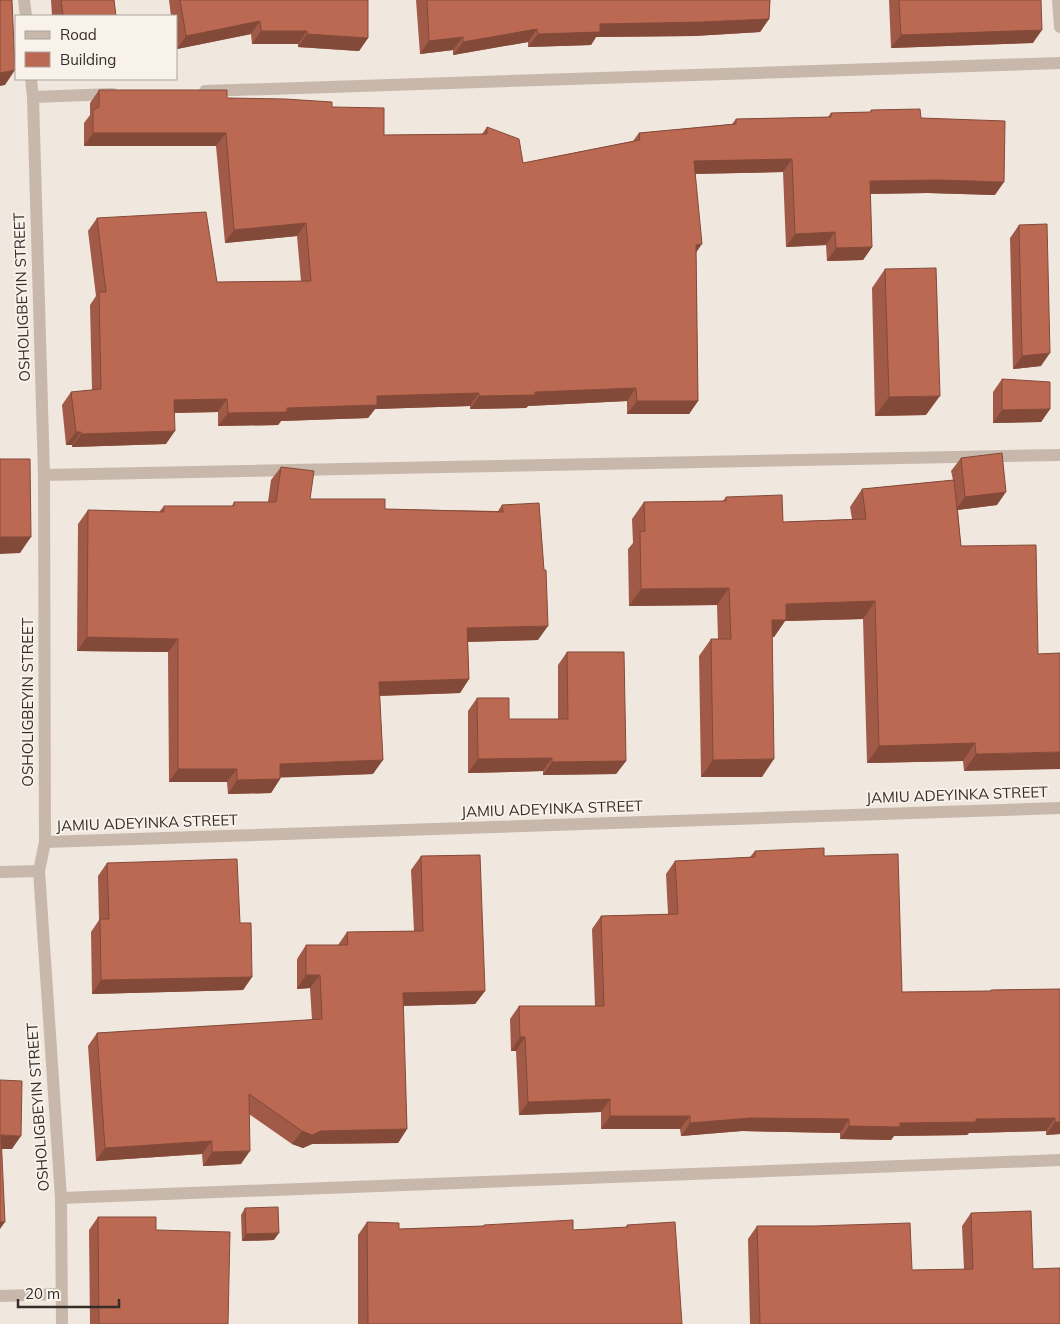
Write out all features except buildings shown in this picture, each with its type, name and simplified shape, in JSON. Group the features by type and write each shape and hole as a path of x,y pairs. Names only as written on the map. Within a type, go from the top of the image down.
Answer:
{"street":[{"path":"24,0 26,15"},
{"path":"1058,0 1060,27"},
{"path":"192,91 1060,63"},
{"name":"OSHOLIGBEYIN STREET","path":"31,80 44,475 45,842 39,871 61,1198 62,1324"},
{"path":"33,97 122,94"},
{"path":"44,475 1060,455"},
{"name":"JAMIU ADEYINKA STREET","path":"45,842 1060,808"},
{"path":"0,872 39,871"},
{"path":"61,1198 1060,1160"},
{"path":"0,1296 61,1294"}]}
